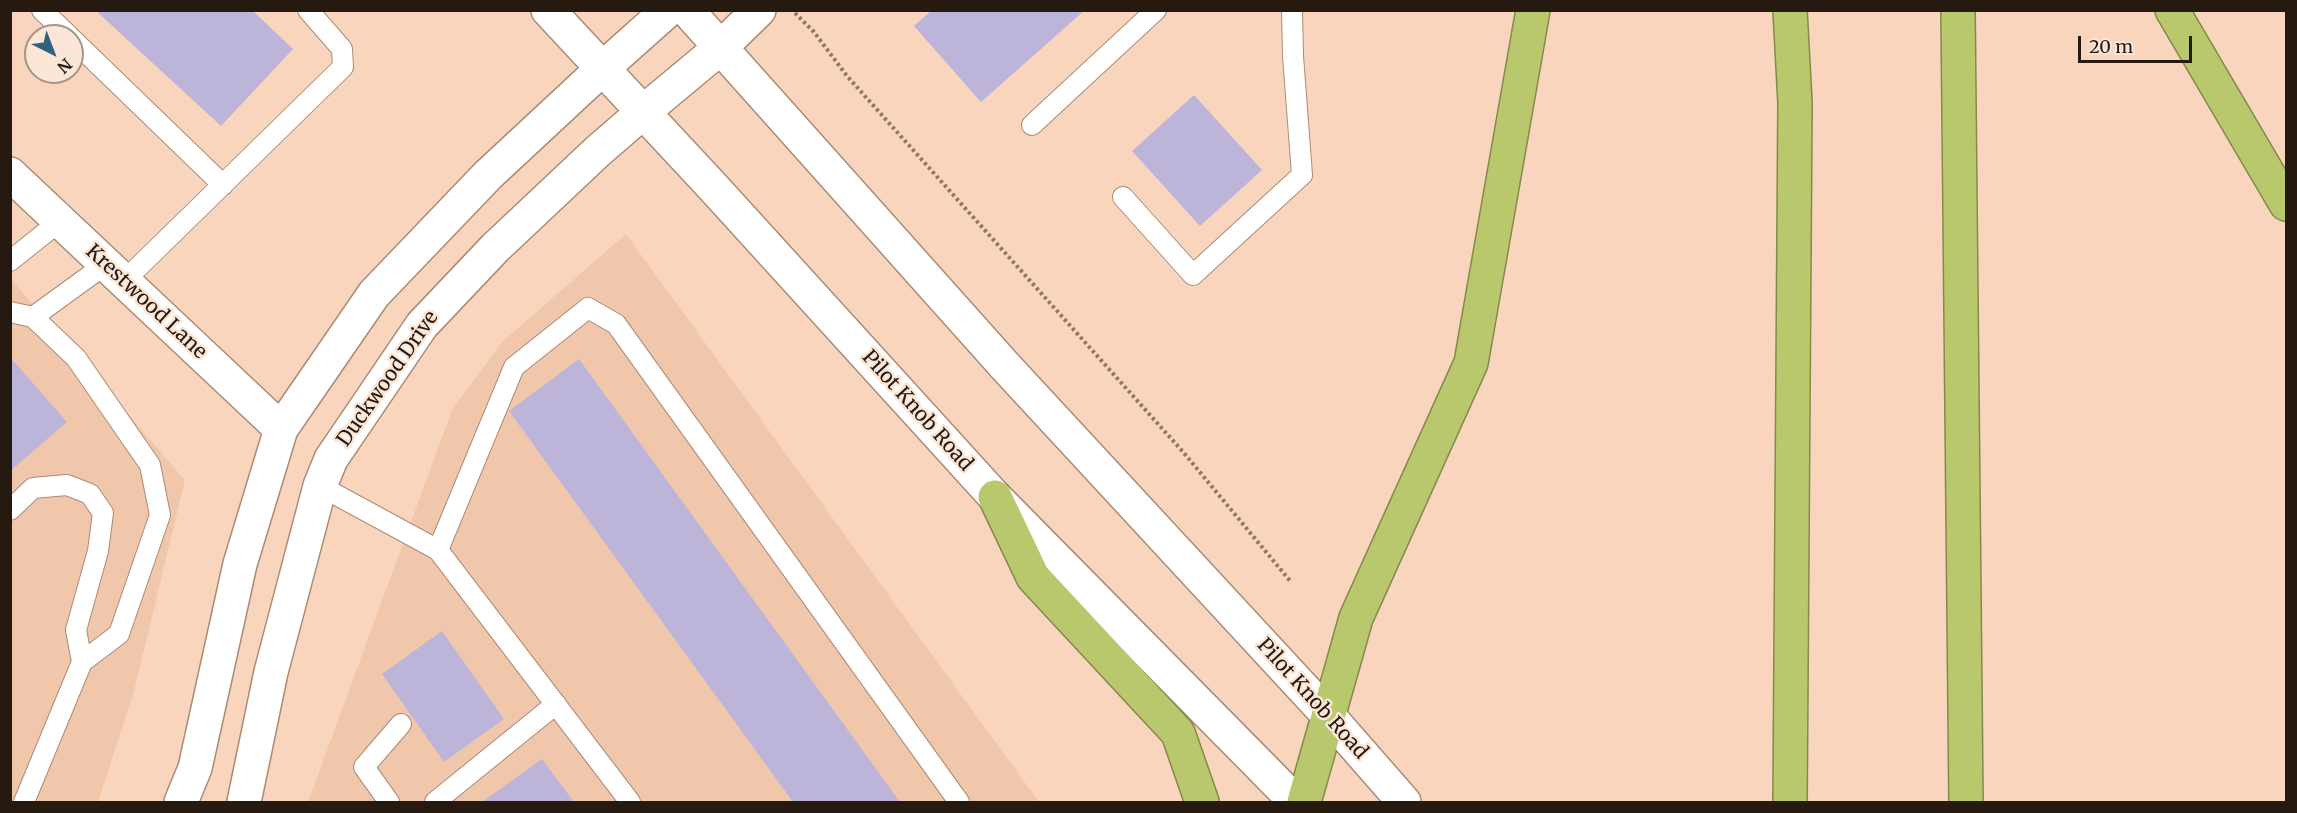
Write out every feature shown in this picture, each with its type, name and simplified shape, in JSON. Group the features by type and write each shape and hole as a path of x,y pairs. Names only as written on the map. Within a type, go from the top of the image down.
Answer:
{"highway":[{"path":"1304,802 1356,618 1471,363 1533,10"},
{"path":"1790,10 1796,102 1790,802"},
{"path":"1958,10 1966,802"},
{"path":"2172,10 2286,204"},
{"path":"995,497 1033,577 1178,733 1202,802"}],"main road":[{"name":"Pilot Knob Road","path":"548,10 713,187 995,497 1296,802"},
{"path":"181,802 195,768 240,564 281,429 374,294 488,175 668,10"},
{"name":"Pilot Knob Road","path":"687,10 1005,366 1327,714 1404,802"},
{"name":"Duckwood Drive","path":"244,802 271,672 320,486 331,459 422,325 495,248 598,151 720,48 759,10"},
{"name":"Krestwood Lane","path":"10,174 281,429"}],"lane":[{"path":"42,10 57,24"},
{"path":"33,317 115,273 223,185 343,67 342,50 308,10"},
{"path":"1032,125 1156,10"},
{"path":"1123,197 1193,275 1302,175 1292,10"},
{"path":"84,51 223,185"},
{"path":"10,261 60,221"},
{"path":"438,550 514,367 588,308 616,324 959,802"},
{"path":"10,312 33,317 76,358 150,465 160,515 119,634 82,662 24,802"},
{"path":"10,510 33,488 67,485 90,494 103,513 98,551 76,630 82,662"},
{"path":"320,486 438,550 630,802"},
{"path":"435,802 556,704"},
{"path":"389,802 364,767 401,724"}],"path":[{"path":"792,10 1081,341 1184,453 1291,582"}],"shaded area":[{"path":"626,234 1039,802 308,802 452,410 502,342"},
{"path":"10,278 185,480 134,691 98,802 11,802"}],"building":[{"path":"95,10 252,10 293,49 221,126"},
{"path":"932,10 1085,10 981,102 914,26"},
{"path":"1194,95 1262,170 1200,226 1132,151"},
{"path":"10,357 67,422 10,471"},
{"path":"579,359 900,802 793,802 509,411"},
{"path":"442,631 504,719 444,762 382,674"},
{"path":"542,759 574,802 482,802"}]}
